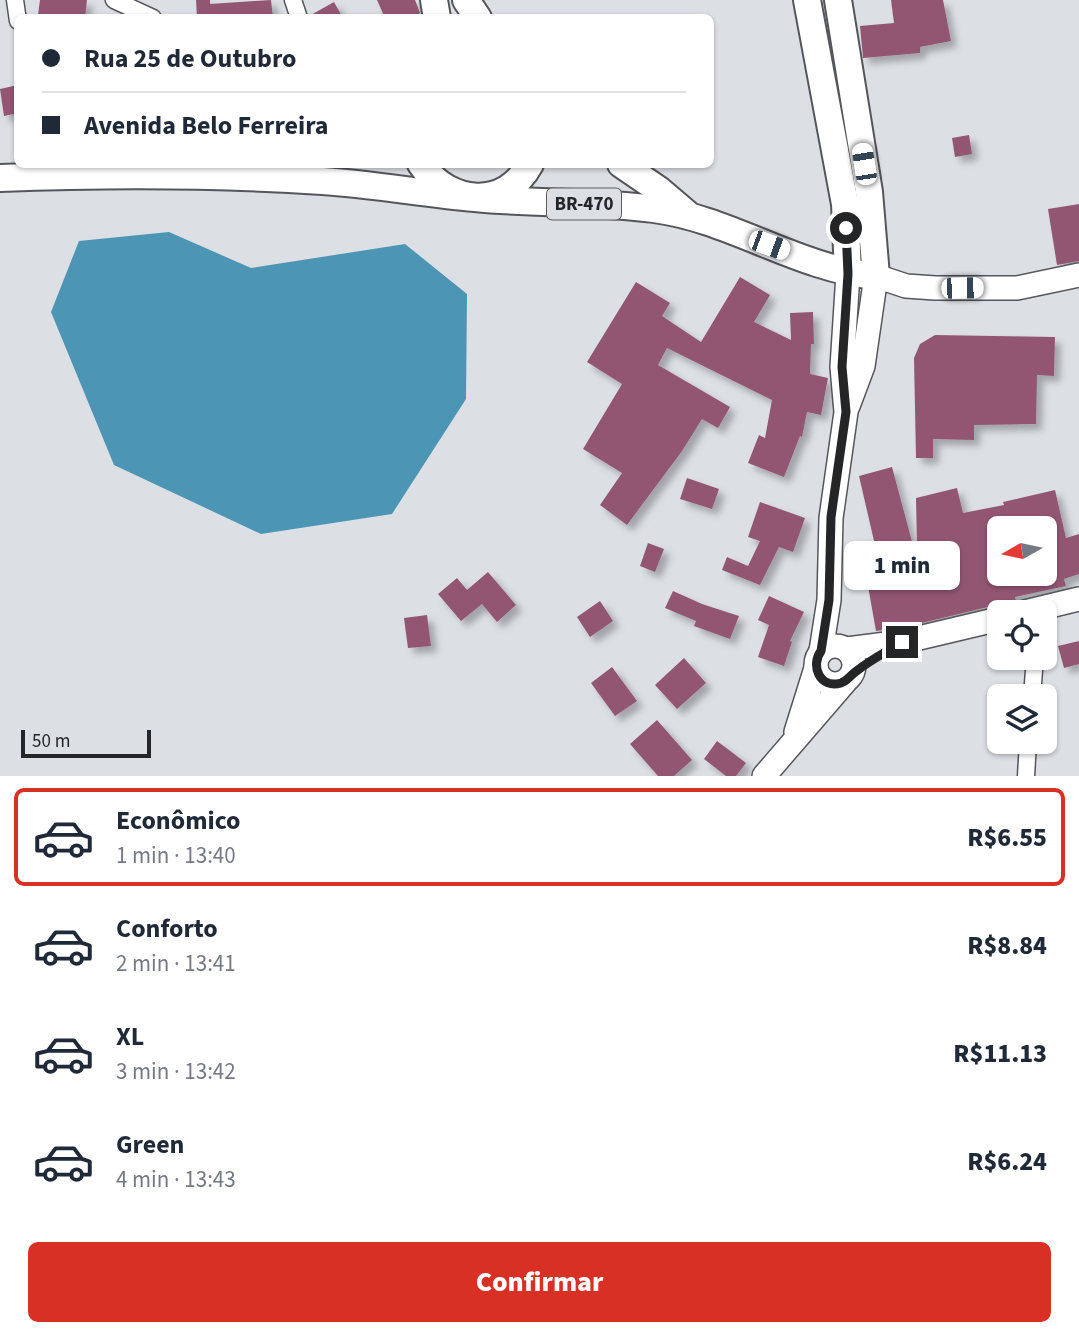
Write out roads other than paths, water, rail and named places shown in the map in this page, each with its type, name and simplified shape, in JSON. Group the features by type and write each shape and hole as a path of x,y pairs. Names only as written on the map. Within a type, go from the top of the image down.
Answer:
{"main road":[{"path":"807,0 845,204 848,274 842,367 846,412"},
{"path":"793,742 831,653 831,517 846,412 863,366 876,276 869,192 838,0"},
{"name":"BR-470","path":"276,178 308,168"},
{"path":"424,168 439,185 476,198 506,189 517,181 527,168"},
{"name":"BR-470","path":"627,168 659,190 690,217"},
{"name":"BR-470","path":"0,178 62,170 276,178 476,198 655,209 690,217 848,274 876,276"},
{"path":"876,276 905,286 1017,288 1079,275"},
{"path":"1057,604 1079,598"},
{"path":"831,653 902,642 987,622"},
{"path":"831,653 819,676 836,684 902,642"},
{"path":"764,776 849,678 854,660 831,653"}],"street":[{"path":"114,0 144,14"},
{"path":"1026,776 1027,754"}],"water":[{"path":"169,232 251,268 405,244 467,294 466,399 392,514 261,534 114,465 51,312 79,241"}]}
